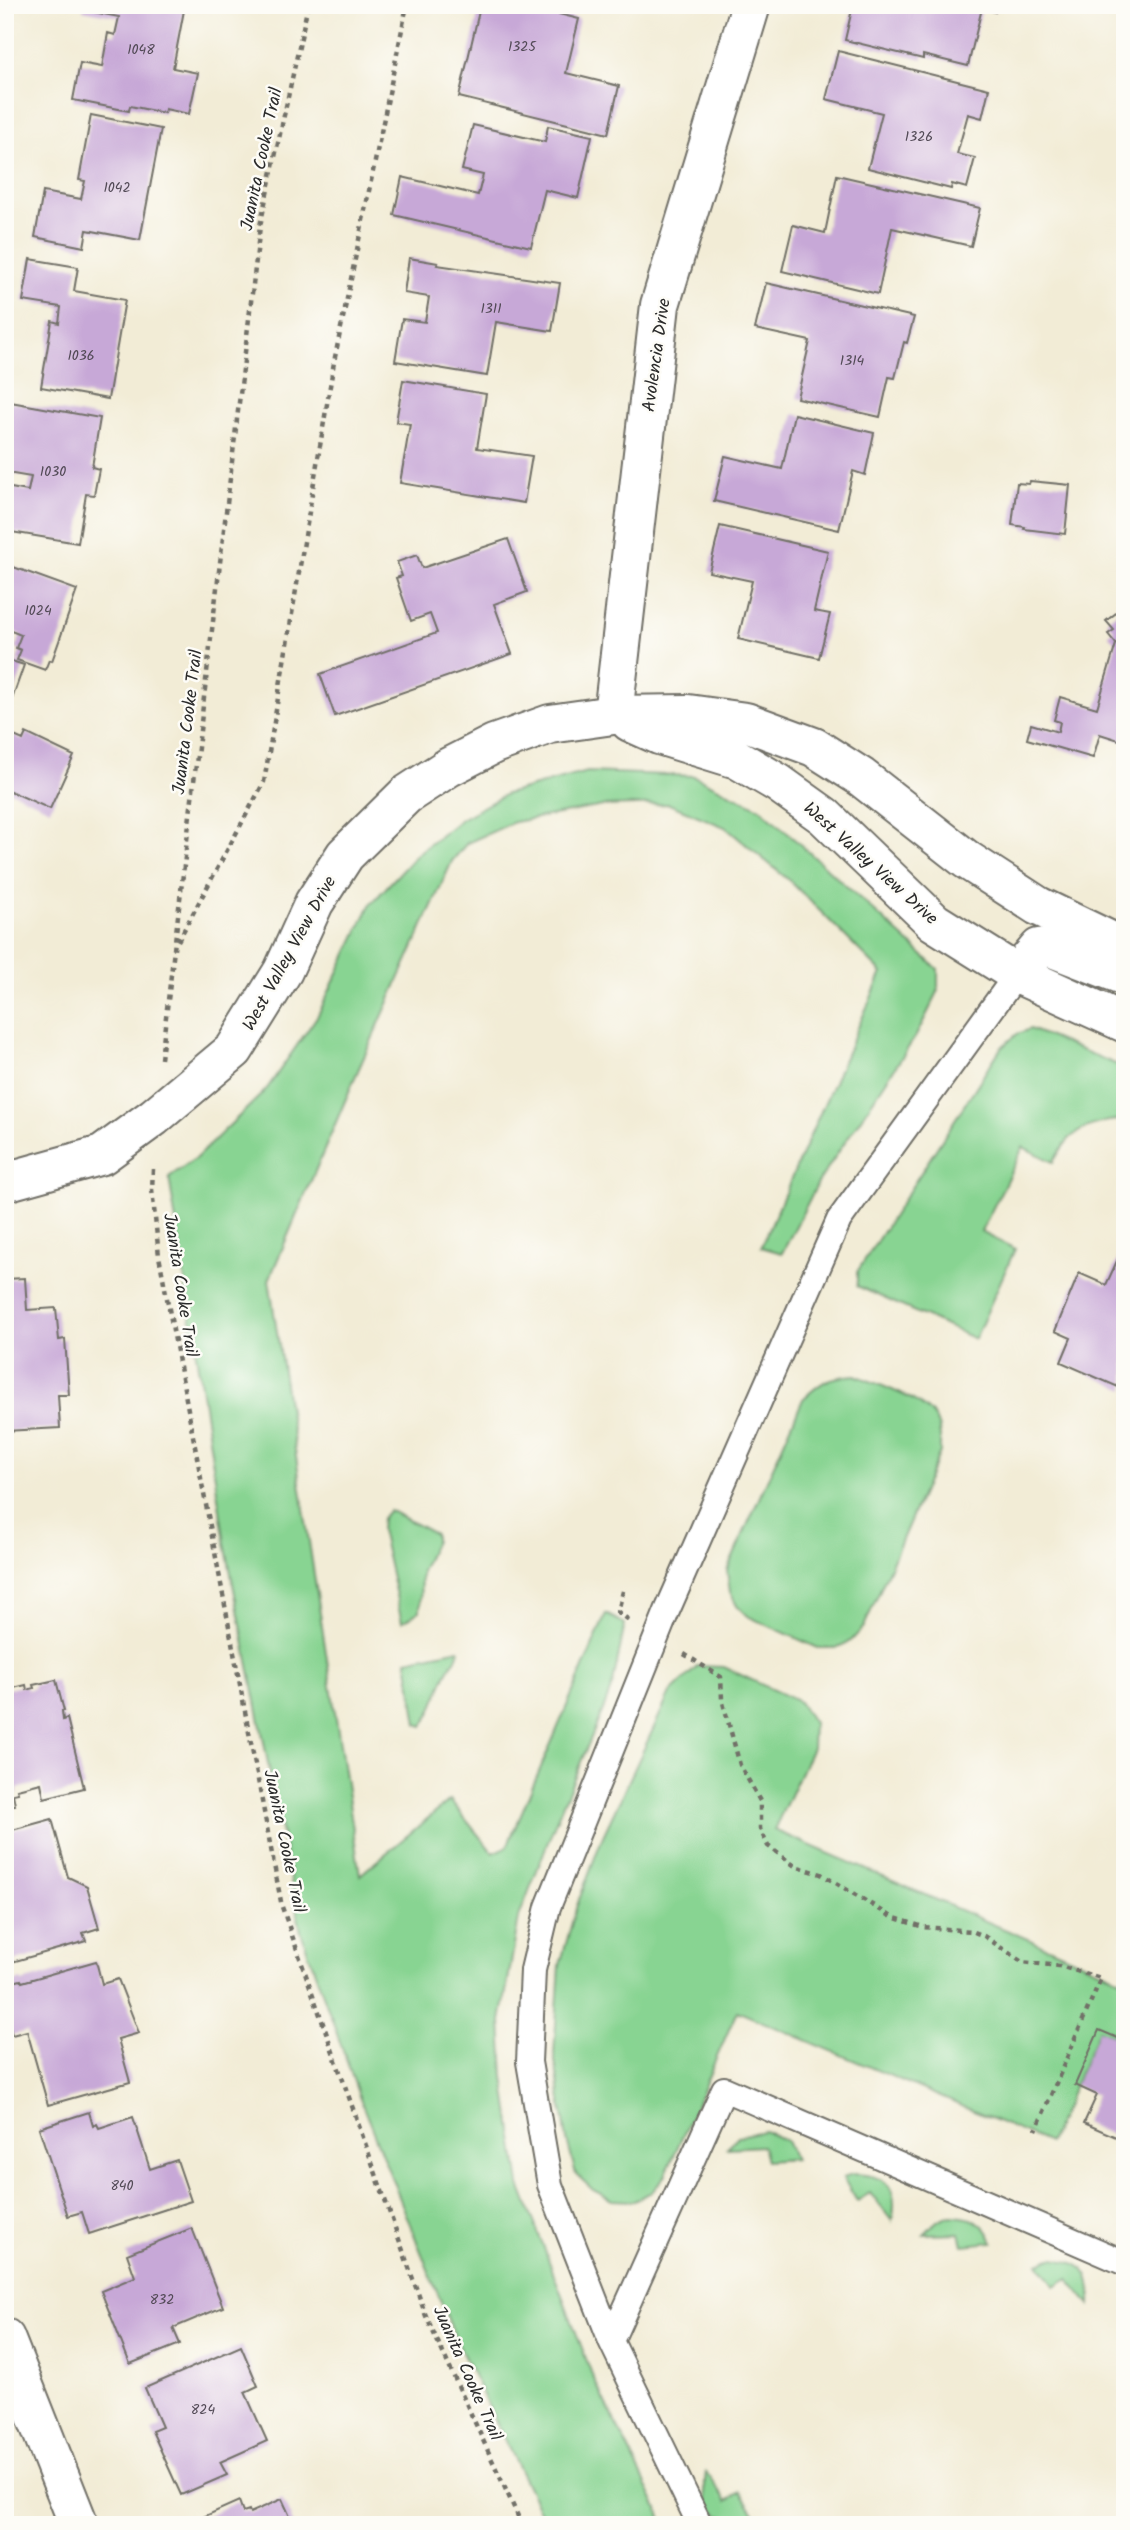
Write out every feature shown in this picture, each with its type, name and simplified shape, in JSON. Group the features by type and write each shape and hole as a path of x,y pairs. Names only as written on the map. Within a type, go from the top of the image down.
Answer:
{"street":[{"name":"Avolencia Drive","path":"612,715 660,304 751,5"},
{"name":"West Valley View Drive","path":"5,1182 102,1155 154,1117 234,1050 283,971 314,903 345,855 405,795 449,767 494,744 550,724 612,715 688,714 746,722 814,747 860,777 967,860 1028,899 1125,948"},
{"name":"West Valley View Drive","path":"612,715 659,735 737,759 778,783 824,816 934,922 1017,974 1125,1023"},
{"path":"1017,974 1039,948 1050,947 1125,976"},
{"path":"5,2338 79,2525"}],"lane":[{"path":"700,2525 611,2341 550,2185 529,2062 533,1970 548,1907 656,1637 839,1220 1017,974"},
{"path":"611,2341 724,2089 1125,2263"}],"path":[{"name":"Juanita Cooke Trail","path":"308,5 260,226 154,1117 152,1189 159,1256 282,1906 426,2316 522,2525"},
{"path":"176,944 264,782 334,362 407,5"},
{"path":"623,1591 618,1612 720,1677 722,1699 740,1765 760,1801 760,1829 768,1846 795,1866 821,1874 892,1917 923,1927 972,1931 1022,1962 1059,1966 1101,1978 1036,2130"}],"green space":[{"path":"587,772 694,776 760,808 938,969 938,992 916,1036 819,1181 782,1253 761,1247 882,973 791,882 725,827 669,804 603,806 514,822 467,843 452,861 356,1075 269,1280 360,1875 450,1800 493,1853 507,1847 606,1614 625,1624 613,1683 519,1917 501,2021 504,2077 520,2185 593,2377 666,2525 546,2525 457,2342 360,2099 301,1932 225,1543 169,1177 196,1158 266,1090 318,1015 370,905 417,854 461,819 506,794"},
{"path":"1030,1029 1125,1068 1125,1120 1103,1122 1082,1130 1068,1140 1053,1162 1023,1147 981,1232 1015,1249 975,1339 857,1286 857,1272 1001,1048 1017,1034"},
{"path":"855,1375 899,1393 930,1412 939,1428 940,1452 864,1627 851,1641 836,1648 818,1648 747,1616 737,1606 730,1592 727,1571 803,1399 826,1381"},
{"path":"389,1510 435,1534 435,1541 421,1571 420,1611 402,1622 381,1530 382,1518"},
{"path":"459,1649 427,1719 423,1726 417,1724 407,1660"},
{"path":"698,1666 724,1667 799,1702 813,1723 812,1748 774,1830 1125,1981 1125,2041 1099,2030 1049,2143 737,2011 665,2176 652,2192 632,2201 612,2200 593,2190 576,2174 567,2141 554,2054 560,1965 576,1908 603,1836 670,1693"},
{"path":"764,2131 786,2141 794,2159 766,2161 762,2146 727,2148 738,2136"},
{"path":"851,2174 873,2176 887,2184 894,2199 892,2221 870,2193 857,2201 843,2178"},
{"path":"947,2216 976,2221 986,2229 993,2242 963,2245 960,2233 924,2234 937,2221"},
{"path":"1051,2258 1071,2262 1084,2271 1090,2285 1090,2305 1068,2278 1055,2286 1039,2263"},
{"path":"706,2472 727,2501 740,2492 761,2523 725,2518 717,2513 706,2498"}],"building":[{"path":"84,5 185,5 173,68 198,73 189,114 165,109 164,113 130,106 129,111 73,100 80,63 102,67 108,33 115,35 119,17 83,10"},
{"path":"496,5 523,5 579,19 566,73 619,86 608,134 459,97 480,7 494,10"},
{"path":"853,5 997,5 995,12 982,8 968,66 923,55 923,59 845,40"},
{"path":"838,51 989,89 982,118 968,114 957,154 975,158 967,188 952,184 951,189 868,168 882,113 826,99"},
{"path":"91,115 161,129 140,240 87,230 84,247 35,237 43,192 81,199 85,181 79,180"},
{"path":"473,125 545,142 548,126 592,136 578,198 545,190 531,247 394,215 402,177 478,195 483,175 462,170"},
{"path":"837,175 980,208 971,246 892,228 878,294 782,271 793,225 825,233"},
{"path":"409,258 438,263 437,265 560,283 552,331 496,322 487,376 395,361 402,319 425,322 429,297 404,293"},
{"path":"30,259 78,267 74,291 125,300 108,399 41,387 52,321 59,323 61,307 23,301"},
{"path":"766,283 914,317 907,343 904,342 895,378 889,377 880,417 797,398 810,341 755,329"},
{"path":"403,380 486,394 477,448 532,456 524,503 400,483 410,424 396,422"},
{"path":"5,401 100,418 92,467 99,469 94,495 86,494 78,543 5,531 5,487 28,491 31,477 7,473 10,456 5,455"},
{"path":"794,414 874,433 865,475 853,471 839,530 714,501 725,456 782,469"},
{"path":"1030,481 1070,485 1065,534 1012,525 1017,483 1029,484"},
{"path":"720,526 828,551 814,611 830,614 819,658 738,639 752,581 709,572"},
{"path":"508,539 527,592 494,604 512,654 335,716 320,674 437,633 430,614 411,621 396,578 402,576 397,562 417,555 422,568"},
{"path":"5,564 77,590 52,661 49,660 45,670 17,660 21,650 16,648 21,635 9,630 5,641"},
{"path":"1125,606 1125,742 1100,734 1093,758 1027,739 1031,724 1058,732 1060,722 1054,720 1060,697 1097,708 1116,644 1108,634 1114,630 1106,621"},
{"path":"5,659 24,665 10,705 5,703"},
{"path":"5,732 23,740 26,733 74,756 50,809 8,790 5,798"},
{"path":"1122,1250 1125,1252 1125,1390 1061,1362 1071,1338 1055,1331 1079,1273 1106,1285"},
{"path":"25,1278 27,1310 56,1308 59,1340 65,1339 69,1395 58,1395 60,1428 5,1431 5,1279"},
{"path":"56,1680 64,1711 63,1720 67,1718 84,1788 44,1798 41,1783 17,1789 18,1793 13,1794 15,1805 5,1807 5,1690 26,1685 27,1690 34,1688 33,1685"},
{"path":"52,1819 68,1877 87,1886 99,1928 83,1933 86,1941 5,1964 5,1832"},
{"path":"96,1961 102,1984 118,1979 139,2033 118,2039 130,2082 48,2105 27,2031 12,2035 5,2009 5,1984 21,1980 22,1982"},
{"path":"1099,2030 1125,2041 1125,2141 1084,2123 1097,2095 1075,2085"},
{"path":"89,2112 93,2126 97,2124 99,2128 133,2117 150,2169 177,2160 191,2201 89,2234 82,2212 68,2216 39,2128"},
{"path":"192,2228 223,2307 173,2328 180,2344 130,2364 101,2291 135,2277 127,2254"},
{"path":"241,2346 258,2386 245,2392 267,2441 220,2462 227,2475 181,2495 152,2431 162,2427 145,2388"},
{"path":"282,2499 294,2525 195,2525 194,2521 239,2501 243,2512 249,2510 250,2513"}]}
